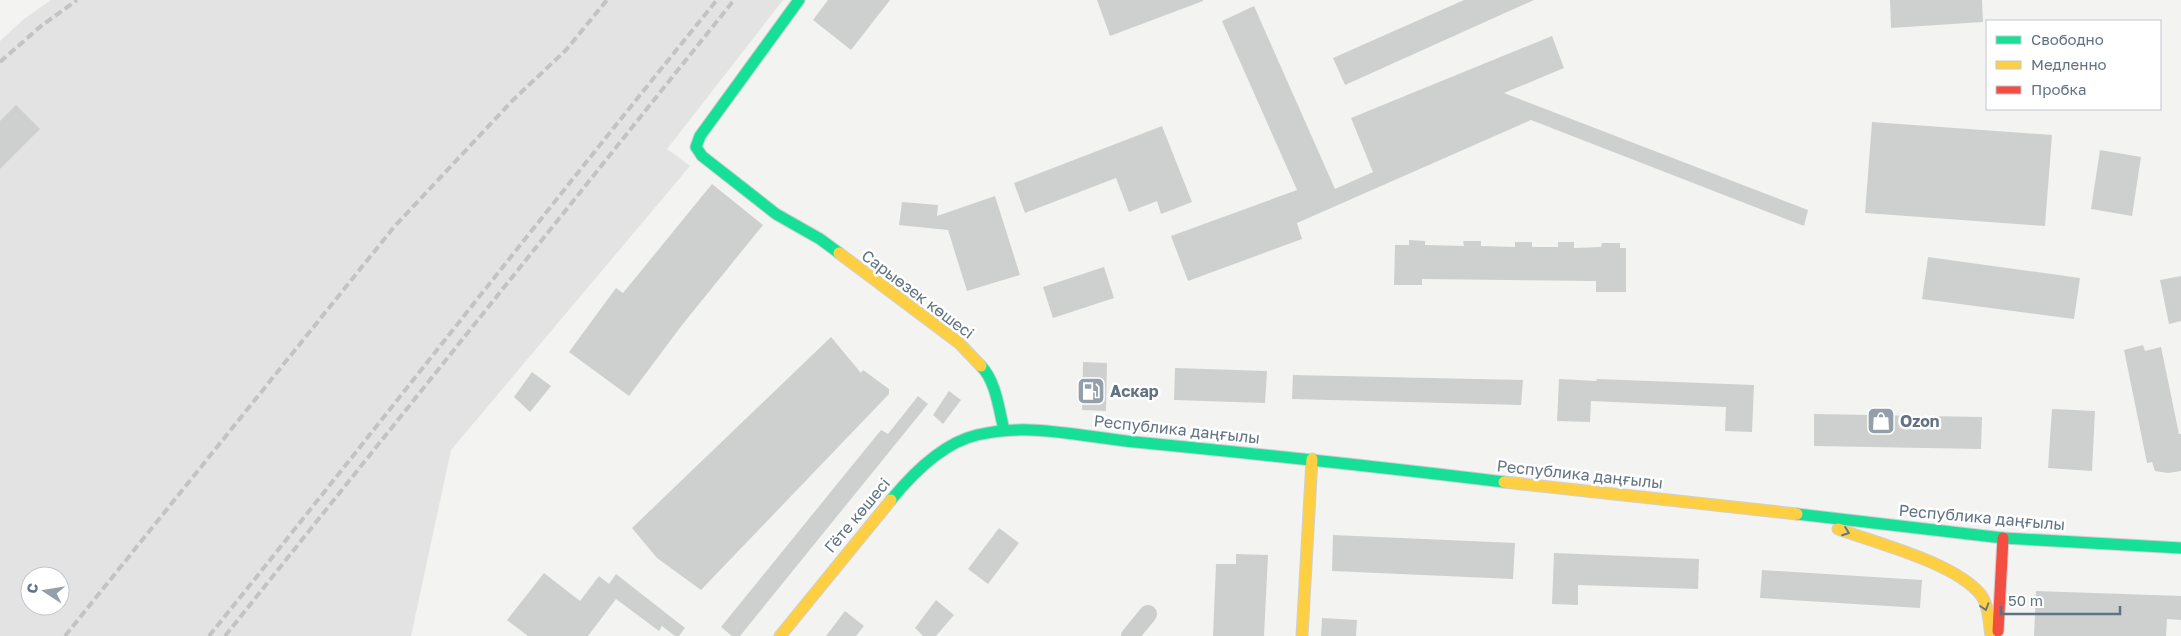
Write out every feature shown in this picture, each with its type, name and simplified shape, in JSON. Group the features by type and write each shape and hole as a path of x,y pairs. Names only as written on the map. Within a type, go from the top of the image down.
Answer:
{"main road":[{"name":"Сарыөзек көшесі","path":"799,0 700,136 696,147 702,156 776,214 820,239 959,342 985,370 995,394 1004,430"},
{"name":"Республика даңғылы","path":"976,436 1004,430 1037,430 1123,441 1312,459 1552,488 2002,538 2181,548"},
{"name":"Гёте көшесі","path":"780,636 902,487 948,446 976,436"},
{"path":"1302,636 1312,459"},
{"path":"1801,515 1947,569 1965,581 1981,596 1988,616 1991,636"},
{"path":"1998,636 2002,538"}],"street":[{"path":"1130,636 1148,614"}],"shaded area":[{"path":"51,0 783,0 667,149 690,166 451,450 411,636 0,636 0,41 24,19"}],"building":[{"path":"828,0 890,0 851,50 813,20"},
{"path":"1097,0 1203,0 1203,1 1110,36"},
{"path":"1464,0 1534,0 1345,85 1333,58"},
{"path":"1890,0 1982,0 1983,22 1891,28"},
{"path":"1254,6 1335,189 1373,172 1351,118 1552,36 1564,68 1504,93 1808,210 1804,226 1531,120 1297,223 1302,239 1188,281 1171,236 1297,190 1222,21"},
{"path":"16,105 40,129 0,169 0,121"},
{"path":"1872,122 2052,135 2045,226 1865,213"},
{"path":"1162,126 1192,202 1161,214 1157,201 1129,212 1116,178 1025,213 1014,183"},
{"path":"2100,150 2141,157 2132,216 2091,209"},
{"path":"712,184 763,225 682,325 629,396 569,352 616,288 623,293"},
{"path":"995,196 1020,275 967,291 948,230 899,225 902,202 938,205 937,216"},
{"path":"1409,240 1425,241 1425,245 1464,246 1463,241 1481,241 1481,246 1515,247 1515,242 1532,242 1532,247 1558,247 1558,242 1574,242 1574,248 1601,247 1602,243 1620,243 1620,248 1626,248 1626,292 1596,292 1596,281 1422,279 1422,285 1394,285 1395,245 1409,245"},
{"path":"1928,257 2080,278 2074,319 1922,299"},
{"path":"1104,267 1114,298 1053,318 1043,287"},
{"path":"2181,276 2181,321 2169,324 2160,280"},
{"path":"831,337 861,373 863,370 889,389 889,394 701,590 657,558 632,528"},
{"path":"2143,345 2145,351 2161,347 2179,434 2181,434 2181,471 2168,473 2155,471 2152,462 2147,463 2124,350"},
{"path":"1083,362 1107,363 1106,411 1082,410"},
{"path":"1175,368 1267,371 1265,403 1174,400"},
{"path":"532,372 551,386 530,412 514,397"},
{"path":"1293,375 1523,380 1521,405 1292,399"},
{"path":"1559,379 1754,385 1752,432 1725,431 1726,407 1591,401 1590,422 1557,421"},
{"path":"949,391 961,400 943,424 933,415"},
{"path":"918,396 928,404 740,636 732,636 721,627 881,430 888,434"},
{"path":"2052,409 2095,411 2092,471 2048,468"},
{"path":"1814,414 1982,417 1981,449 1814,446"},
{"path":"999,528 1019,543 988,584 968,569"},
{"path":"1333,535 1515,543 1513,579 1332,571"},
{"path":"1554,553 1699,559 1698,589 1578,585 1578,605 1552,604"},
{"path":"1236,554 1268,555 1264,636 1213,636 1216,564 1236,564"},
{"path":"1762,570 1922,580 1920,608 1760,598"},
{"path":"544,573 580,601 599,576 609,584 616,574 685,628 679,636 675,636 662,626 659,631 616,599 588,636 528,636 507,620"},
{"path":"2036,591 2181,596 2181,620 2167,619 2166,636 2034,636"},
{"path":"936,600 954,615 936,636 923,636 915,628"},
{"path":"845,611 864,626 856,636 826,636"},
{"path":"1322,618 1357,620 1356,636 1321,636"}],"railway":[{"path":"0,62 41,26 77,0"},
{"path":"65,636 394,227 512,101 566,50 607,0"},
{"path":"209,636 717,0"},
{"path":"225,636 734,0"}],"traffic: fast":[{"path":"799,0 700,136 696,147 702,156 776,214 820,239 839,253"},
{"path":"981,366 994,388 1004,430"},
{"path":"891,500 930,460 952,445 977,435 1016,430 1056,432 1504,482"},
{"path":"1797,514 2003,538 2181,548"}],"traffic: slow":[{"path":"839,253 959,343 981,366"},
{"path":"1302,636 1312,459"},
{"path":"1504,482 1797,514"},
{"path":"780,636 891,500"},
{"path":"1838,529 1914,555 1953,573 1969,584 1984,599 1991,636"}],"traffic: jam":[{"path":"1998,631 2003,538"}],"place":[{"name":"Аскар","path":"1091,391"},
{"name":"Ozon","path":"1881,421"}]}
